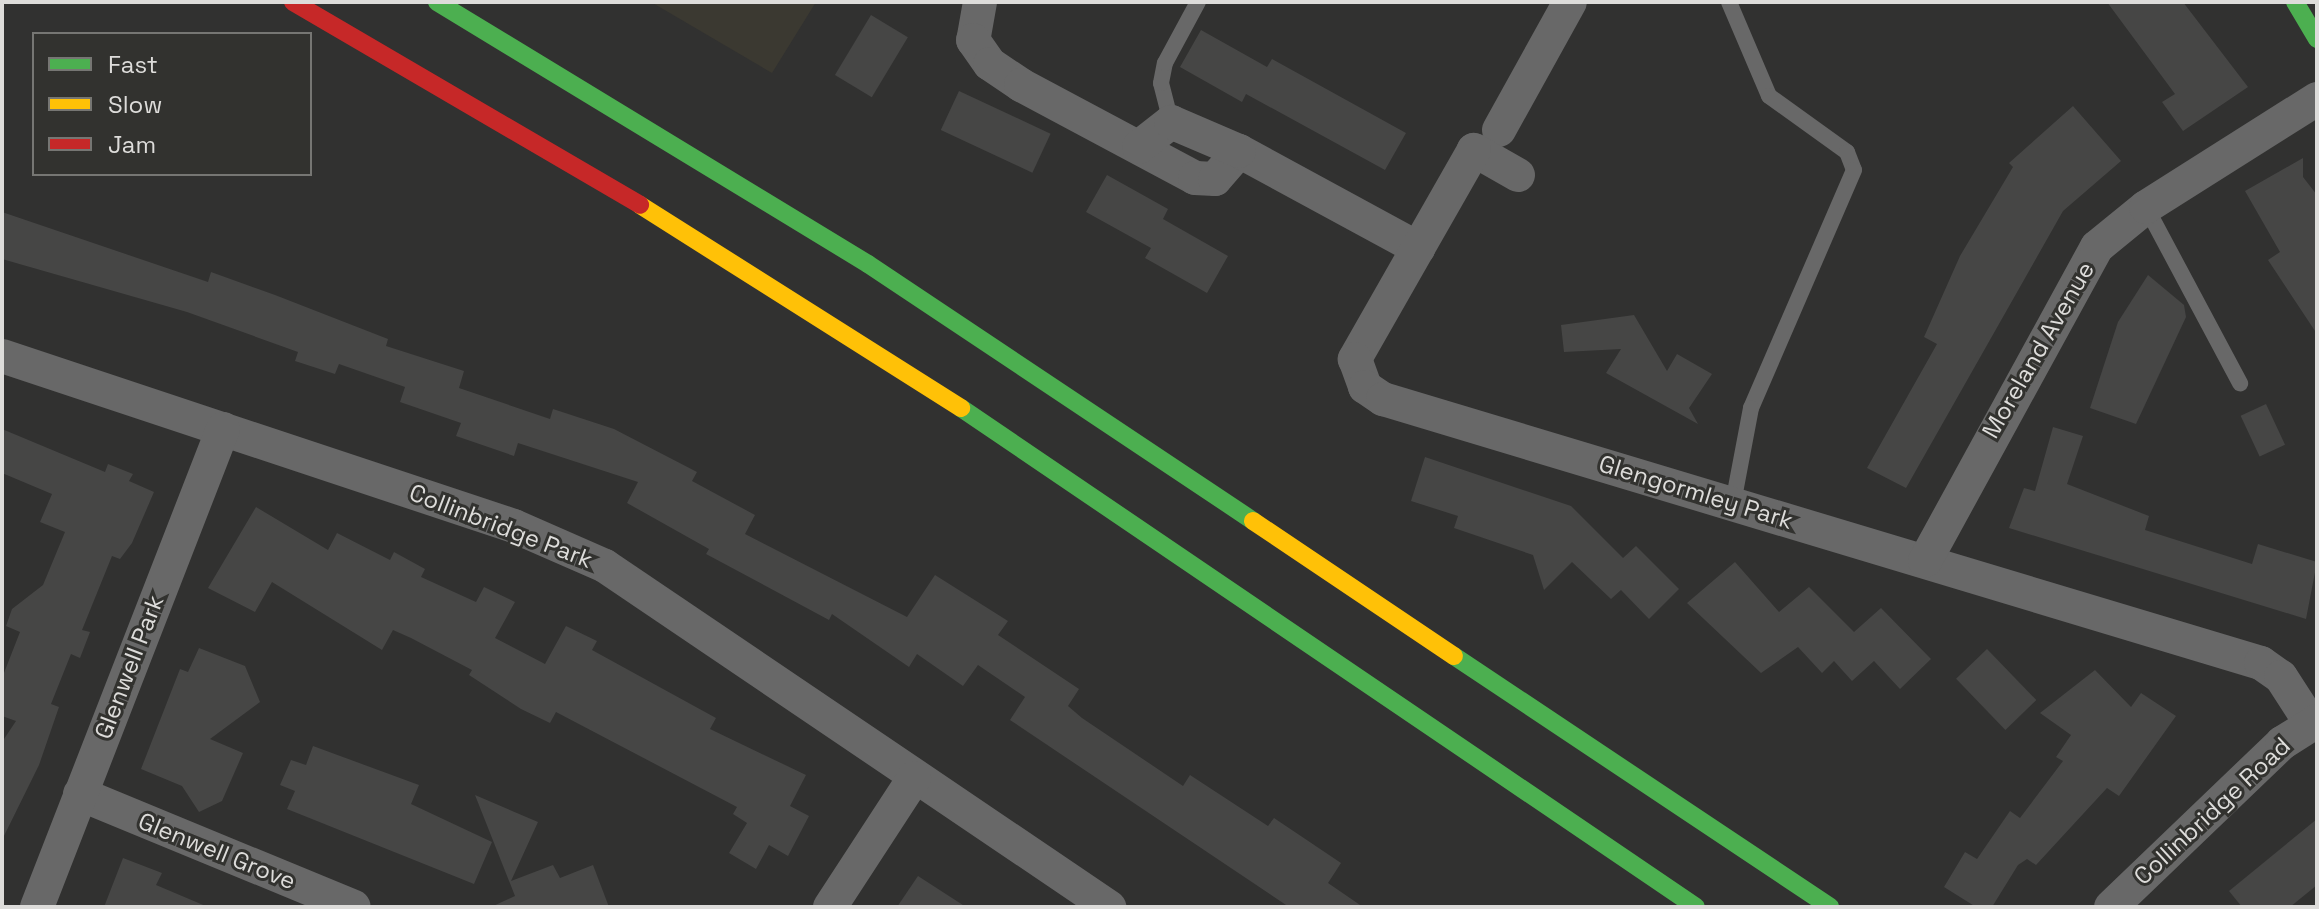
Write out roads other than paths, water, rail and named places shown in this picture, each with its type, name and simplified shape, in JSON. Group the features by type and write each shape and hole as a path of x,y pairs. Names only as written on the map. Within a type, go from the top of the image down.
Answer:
{"main road":[{"path":"293,2 688,233 946,398 1696,907"},
{"path":"437,2 868,264 1830,907"},
{"path":"2295,2 2317,39"}],"street":[{"path":"980,2 973,40 990,64 1195,178 1215,179 1239,151"},
{"path":"1499,130 1570,2"},
{"name":"Moreland Avenue","path":"1925,561 2097,247 2146,207 2317,99"},
{"path":"1139,147 1171,122 1239,151 1418,248"},
{"name":"Glengormley Park","path":"1518,175 1474,150 1355,359 1365,387 1383,399 2261,663 2281,677 2314,722"},
{"name":"Collinbridge Park","path":"2,356 514,526 605,566 914,778 1109,907"},
{"name":"Glenwell Park","path":"37,907 223,429"},
{"name":"Collinbridge Road","path":"2111,907 2314,722"},
{"path":"830,907 914,778"},
{"name":"Glenwell Grove","path":"80,794 354,907"}],"lane":[{"path":"1171,122 1161,83 1165,63 1198,2"},
{"path":"1729,2 1769,96 1847,152 1854,170 1751,408 1733,503"},
{"path":"2146,207 2240,383"}]}
